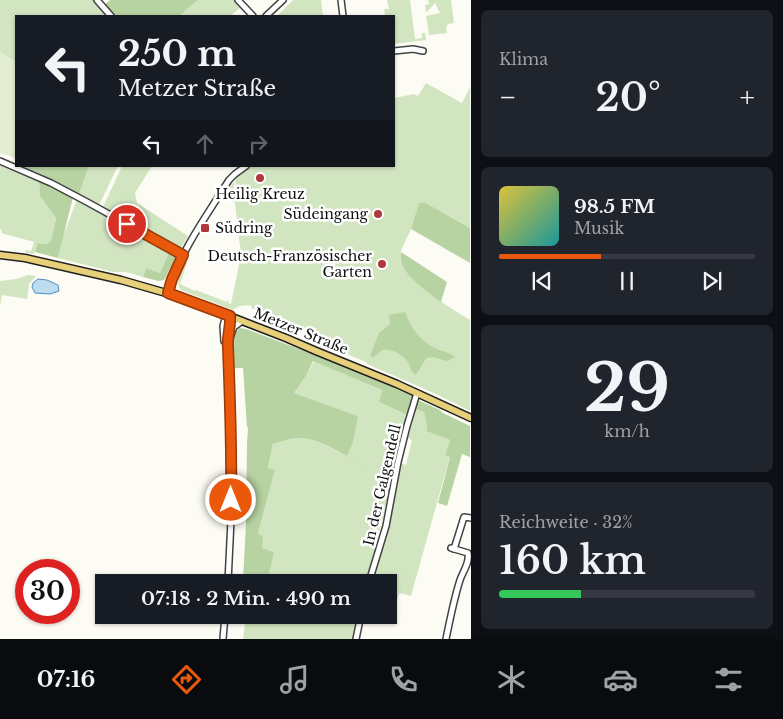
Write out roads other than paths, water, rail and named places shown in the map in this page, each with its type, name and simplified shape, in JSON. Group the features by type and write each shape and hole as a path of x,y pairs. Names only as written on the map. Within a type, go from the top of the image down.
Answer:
{"main road":[{"name":"Metzer Straße","path":"0,254 34,260 168,293 286,338 417,393 470,418"}],"street":[{"path":"97,0 110,15"},
{"path":"238,0 252,15"},
{"path":"267,15 283,0"},
{"path":"341,0 343,15"},
{"path":"395,51 413,49 423,51"},
{"path":"0,161 87,202 183,255"},
{"path":"168,293 183,255 229,180 239,169"},
{"path":"228,316 231,480 228,574"},
{"path":"228,316 223,326 229,386"},
{"path":"228,348 234,327 242,321"},
{"name":"In der Galgendell","path":"371,574 386,526 398,462 417,393"},
{"path":"446,639 461,578 468,570 468,554 453,549 464,516 470,518"},
{"path":"223,639 224,624"},
{"path":"356,639 359,624"}],"water":[{"path":"38,279 47,280 58,285 59,291 50,294 35,293 32,287 33,283"}],"place":[{"name":"Heilig Kreuz","path":"260,178"},
{"name":"Südeingang","path":"378,214"},
{"name":"Südring","path":"205,228"},
{"name":"Deutsch-Französischer Garten","path":"382,264"}]}
